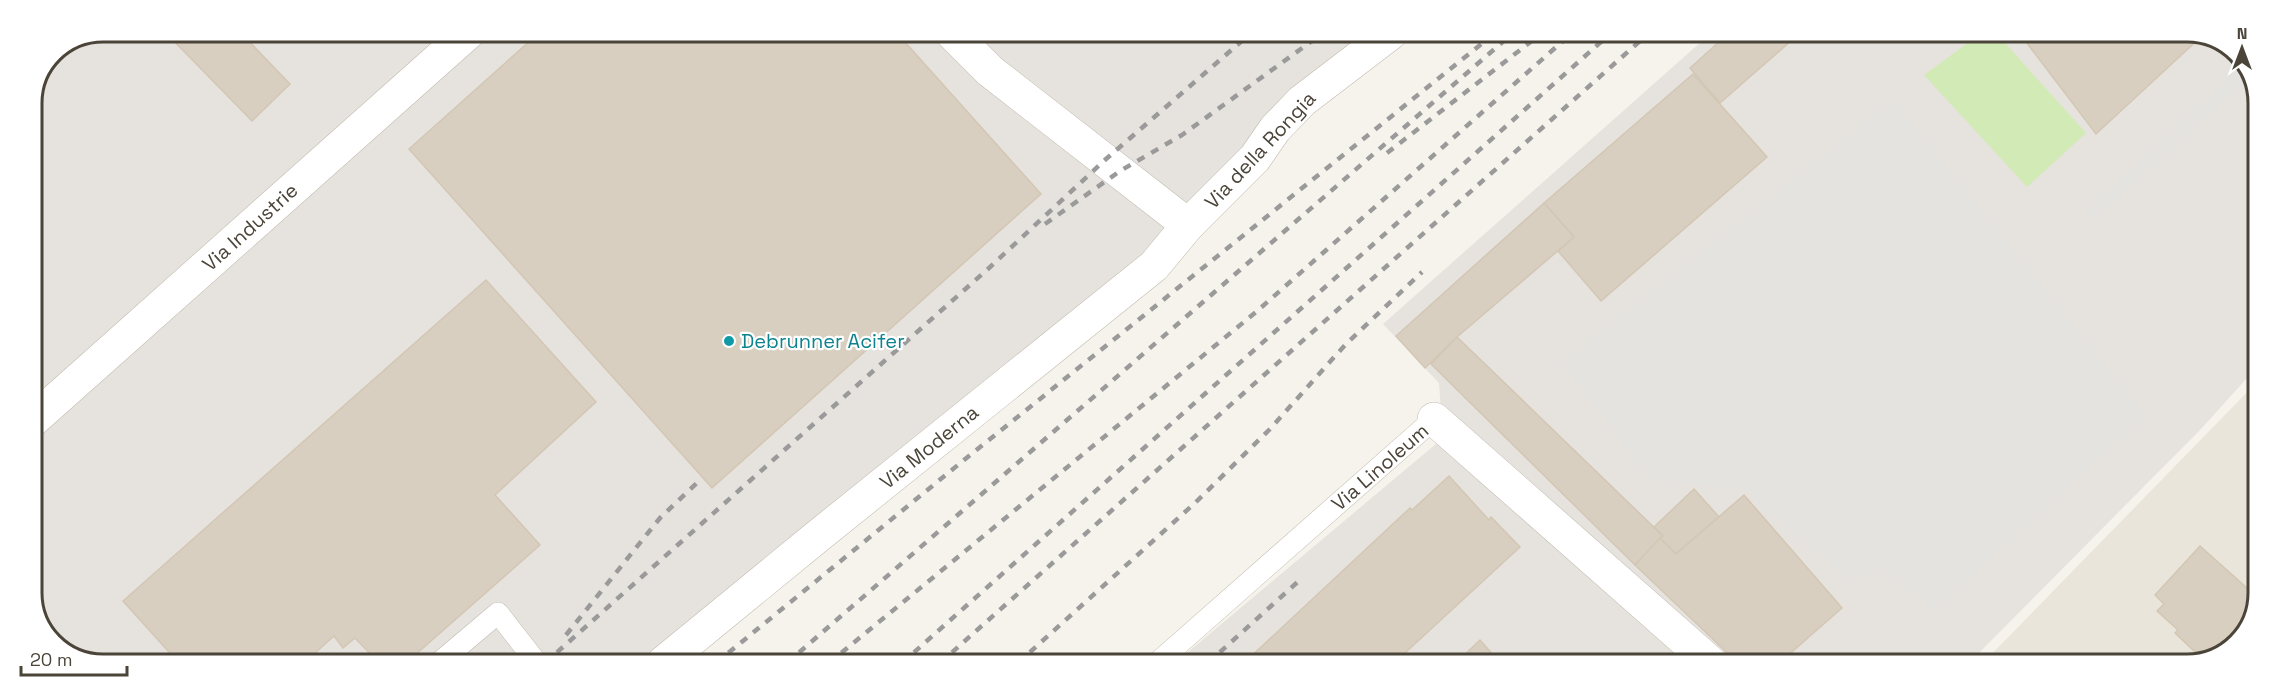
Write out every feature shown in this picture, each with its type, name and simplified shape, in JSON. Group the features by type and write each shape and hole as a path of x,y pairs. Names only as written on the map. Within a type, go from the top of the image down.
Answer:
{"street":[{"name":"Via Industrie","path":"42,412 458,42"},
{"path":"961,42 990,71 1188,225"},
{"name":"Via della Rongia","path":"1188,225 1255,158 1275,129 1302,101 1379,42"},
{"name":"Via Moderna","path":"674,654 1154,266 1188,225"},
{"name":"Via Linoleum","path":"1434,419 1701,654"}],"lane":[{"name":"Via Linoleum","path":"1167,654 1434,419"},
{"path":"449,654 498,613 530,654"}],"shaded area":[{"path":"1381,42 1232,182 674,654 103,654 87,652 69,644 55,630 45,612 42,597 42,103 43,91 52,69 69,52 91,43"},
{"path":"1701,42 2187,42 2212,48 2212,78 2242,78 2245,84 2248,99 2248,377 2201,429 1978,654 1186,654 1443,438 1439,383 1383,324"},
{"path":"2230,78 2242,78 2244,82 2093,221 2084,211"},
{"path":"1893,100 2145,415 1934,610 1886,568 1852,582 1744,490 1652,480 1562,364"},
{"path":"2248,391 2248,593 2246,609 2233,633 2217,646 2199,653 1992,654"}],"green space":[{"path":"1969,42 2004,42 2086,133 2027,187 1924,75"}],"building":[{"path":"175,42 250,42 290,84 252,121"},
{"name":"Debrunner Acifer","path":"529,42 905,42 1041,194 712,488 409,149"},
{"path":"1719,42 1790,42 1720,103 1690,68"},
{"path":"2026,42 2194,43 2096,134"},
{"path":"1693,74 1767,157 1601,301 1558,251 1574,237 1544,203"},
{"path":"1544,203 1574,237 1457,337 1425,368 1396,336"},
{"path":"486,280 596,402 495,495 540,545 416,654 370,654 355,638 343,648 334,636 314,654 171,654 123,601"},
{"path":"1457,337 1663,536 1635,565 1431,364"},
{"path":"1449,476 1489,520 1491,517 1520,547 1404,654 1254,654 1410,508 1412,510"},
{"path":"1694,489 1719,517 1676,554 1660,538 1663,536 1654,527"},
{"path":"1744,495 1842,608 1789,654 1728,654 1635,565 1660,538 1676,554"},
{"path":"2200,546 2248,589 2246,609 2233,633 2217,646 2194,653 2195,652 2175,633 2178,630 2157,611 2164,604 2155,595"},
{"path":"1480,640 1492,654 1465,654"}],"railway":[{"path":"555,654 989,268 1106,159 1241,42"},
{"path":"1045,224 1120,171 1182,135 1311,42"},
{"path":"727,654 964,460 1484,42"},
{"path":"797,654 1503,42"},
{"path":"1387,153 1530,42"},
{"path":"840,654 1256,312 1562,42"},
{"path":"912,654 1601,42"},
{"path":"950,654 1639,42"},
{"path":"1028,654 1195,503 1270,429 1345,345 1422,272"},
{"path":"566,635 660,518 699,481"},
{"path":"1218,654 1302,578"}],"place":[{"name":"Debrunner Acifer","path":"729,341"}]}
